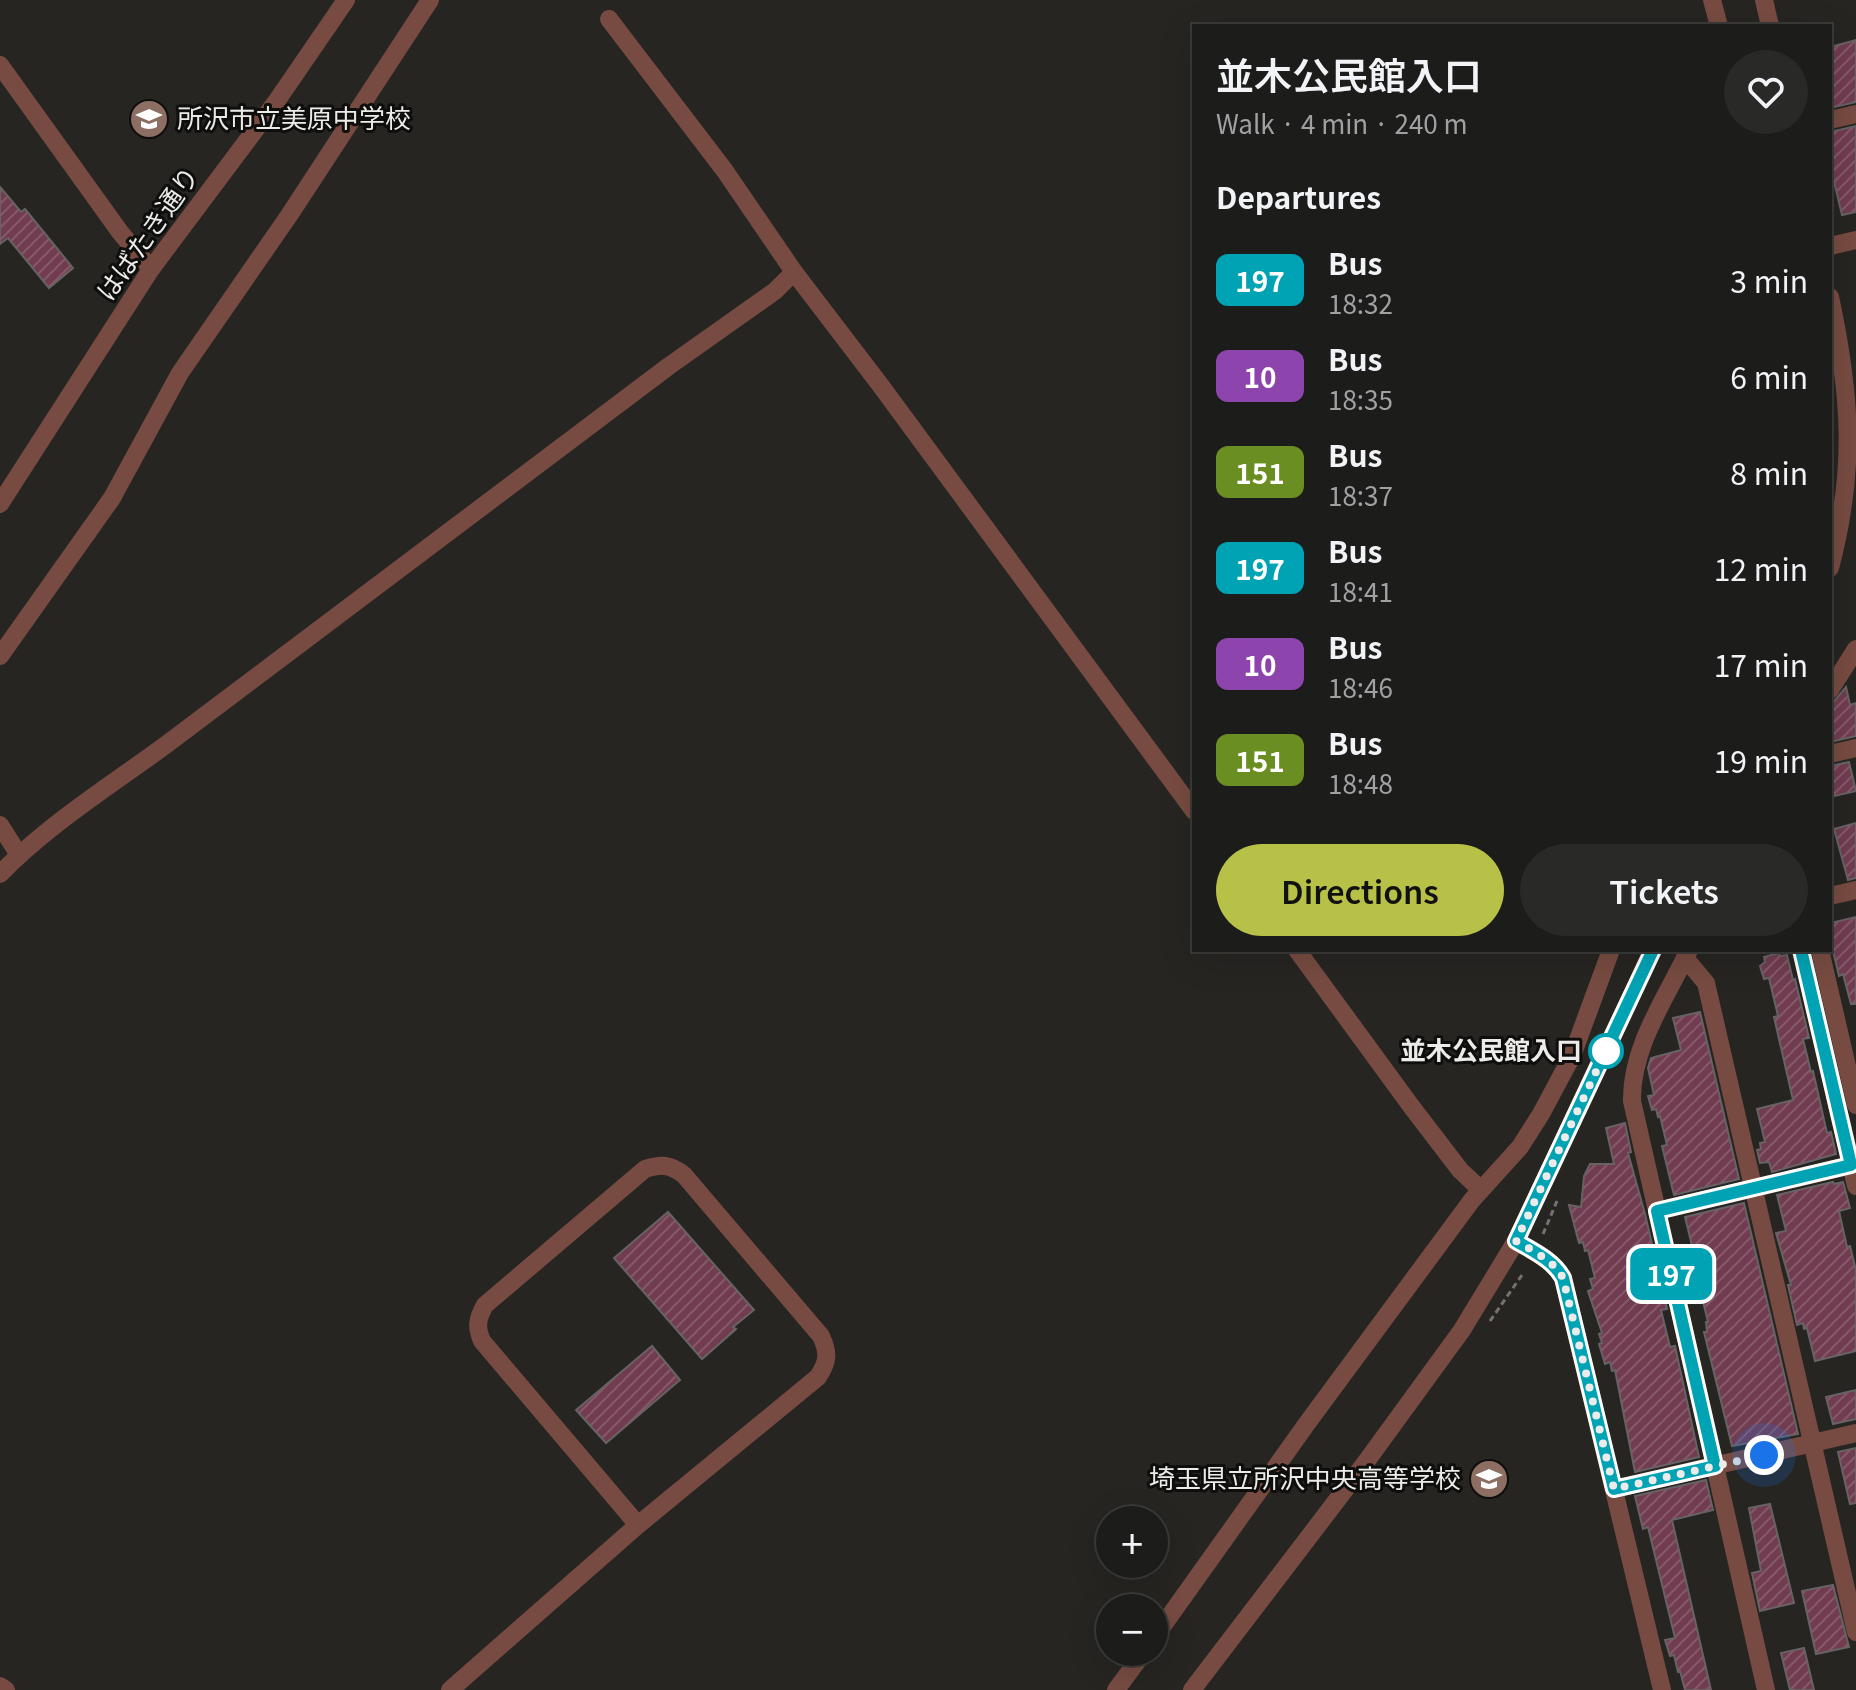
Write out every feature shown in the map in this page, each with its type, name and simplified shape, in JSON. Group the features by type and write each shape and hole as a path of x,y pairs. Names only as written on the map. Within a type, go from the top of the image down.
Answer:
{"street":[{"name":"はばたき通り","path":"0,504 151,269 276,102 346,0"},
{"path":"0,656 112,498 180,373 290,214 430,0"},
{"path":"1712,0 1718,24"},
{"path":"1764,0 1770,24"},
{"path":"609,19 716,159 794,272 1192,808"},
{"path":"0,65 120,232 151,269"},
{"path":"1832,120 1856,114"},
{"path":"1832,246 1856,240"},
{"path":"0,874 96,792 167,744 669,366 775,291 794,272"},
{"path":"1832,305 1851,382 1849,483 1832,561"},
{"path":"1832,687 1856,649"},
{"path":"1832,754 1856,748"},
{"path":"0,825 19,855"},
{"path":"1832,893 1856,890"},
{"path":"1298,952 1460,1170 1481,1190"},
{"path":"1168,1618 1308,1422 1481,1190 1520,1147 1572,1056 1610,952"},
{"path":"1192,1690 1462,1330 1516,1241 1652,952"},
{"path":"1801,952 1854,1165 1856,1186"},
{"path":"1820,952 1856,1105"},
{"path":"1687,954 1706,983 1856,1632"},
{"path":"1687,954 1638,1055 1632,1085 1636,1122 1766,1690"},
{"path":"450,1690 638,1525 818,1377 826,1364 828,1350 821,1336 673,1166 659,1165 645,1169 485,1305 478,1318 477,1330 482,1341 638,1525"},
{"path":"1657,1211 1854,1165"},
{"path":"1516,1241 1548,1261 1563,1278 1662,1690"},
{"path":"1614,1489 1856,1433"},
{"path":"1116,1690 1134,1666"},
{"path":"0,1686 6,1690"}],"building":[{"path":"1856,40 1856,102 1832,108 1832,46"},
{"path":"1856,126 1856,212 1842,215 1832,173 1832,132"},
{"path":"0,187 21,212 25,209 73,268 49,288 8,238 0,244"},
{"path":"1846,687 1850,705 1856,703 1856,736 1832,742 1832,704"},
{"path":"1849,762 1856,791 1832,797 1832,766"},
{"path":"1856,823 1856,878 1848,880 1834,829"},
{"path":"1856,917 1856,1004 1851,1004 1843,974 1839,976 1832,946 1832,923"},
{"path":"1779,953 1780,956 1787,955 1795,979 1809,1038 1803,1039 1827,1133 1831,1132 1836,1154 1772,1172 1769,1162 1760,1163 1757,1150 1761,1149 1760,1143 1765,1142 1757,1109 1793,1100 1774,1017 1778,1016 1769,978 1764,979 1760,966 1765,962 1764,957"},
{"path":"1700,1012 1739,1179 1674,1195 1662,1146 1667,1145 1660,1116 1656,1109 1652,1110 1648,1096 1654,1095 1648,1068 1651,1058 1681,1050 1673,1018"},
{"path":"1625,1123 1631,1152 1628,1153 1667,1309 1661,1310 1670,1347 1675,1346 1699,1457 1635,1472 1615,1370 1612,1371 1610,1362 1605,1364 1599,1344 1602,1343 1599,1334 1602,1333 1588,1291 1593,1289 1590,1279 1595,1278 1588,1250 1585,1251 1583,1242 1579,1243 1569,1205 1581,1207 1584,1176 1590,1164 1614,1164 1606,1128"},
{"path":"1843,1182 1850,1208 1839,1211 1856,1270 1856,1351 1815,1361 1807,1328 1804,1329 1803,1323 1797,1325 1788,1285 1791,1285 1776,1233 1786,1231 1777,1195"},
{"path":"1744,1203 1798,1434 1732,1446 1704,1332 1707,1332 1708,1322 1697,1277 1693,1278 1688,1256 1694,1254 1685,1217"},
{"path":"668,1212 754,1310 702,1359 614,1258"},
{"path":"652,1346 680,1380 606,1443 576,1410"},
{"path":"1856,1390 1856,1419 1833,1424 1826,1397"},
{"path":"1856,1448 1856,1503 1850,1504 1838,1452"},
{"path":"1706,1480 1713,1510 1672,1520 1711,1690 1685,1690 1674,1655 1670,1656 1665,1640 1675,1638 1648,1527 1643,1529 1635,1496"},
{"path":"1770,1504 1794,1603 1760,1611 1752,1573 1761,1571 1749,1508"},
{"path":"1833,1585 1849,1647 1816,1654 1802,1591"},
{"path":"1804,1648 1814,1690 1790,1690 1781,1653"}],"bus line":[{"name":"197","path":"1652,952 1516,1241 1548,1261 1563,1278 1614,1489 1715,1466 1657,1211 1851,1165 1801,952"}],"place":[{"name":"所沢市立美原中学校","path":"149,119"},
{"name":"並木公民館入口","path":"1606,1051"},
{"name":"埼玉県立所沢中央高等学校","path":"1489,1479"}],"route":[{"path":"1606,1051 1610,1042 1516,1241 1548,1261 1563,1278 1614,1489 1764,1455"}]}
